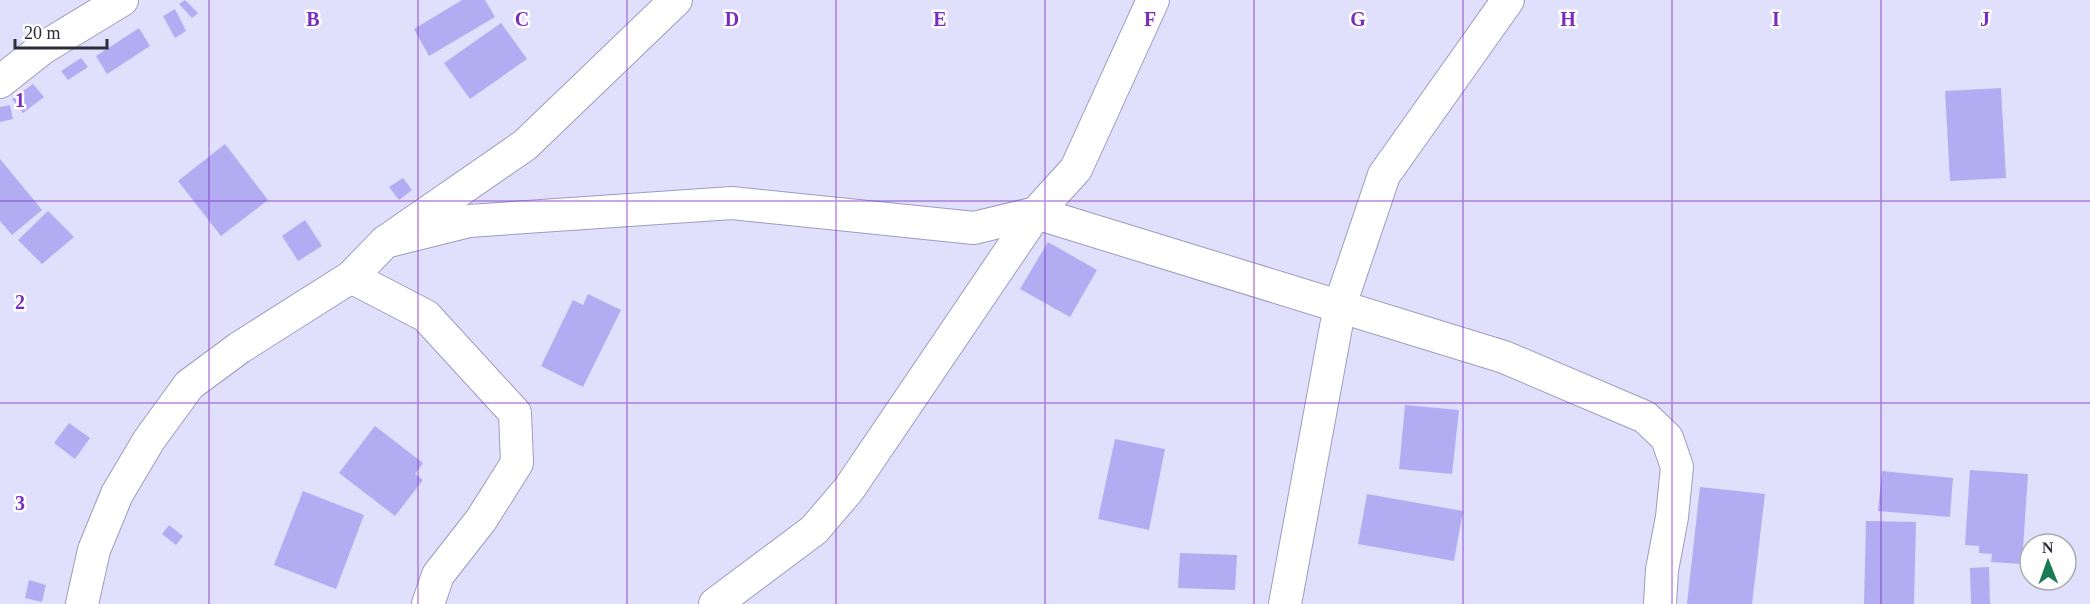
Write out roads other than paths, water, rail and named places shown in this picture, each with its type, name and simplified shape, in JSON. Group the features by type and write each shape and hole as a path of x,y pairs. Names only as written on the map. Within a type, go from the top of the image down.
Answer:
{"street":[{"path":"0,82 43,48 122,0"},
{"path":"82,604 94,550 117,494 149,440 189,385 239,348 351,277 385,242 525,145 676,0"},
{"path":"714,604 814,530 849,489 1036,213 1076,169 1153,0"},
{"path":"1285,604 1340,305 1384,175 1508,0"},
{"path":"385,242 469,221 732,203 974,228 1036,213 1504,357 1645,417 1667,438 1677,467 1672,517 1662,570 1660,604"},
{"path":"351,277 426,316 514,413 517,463 481,520 438,575 428,604"}]}
